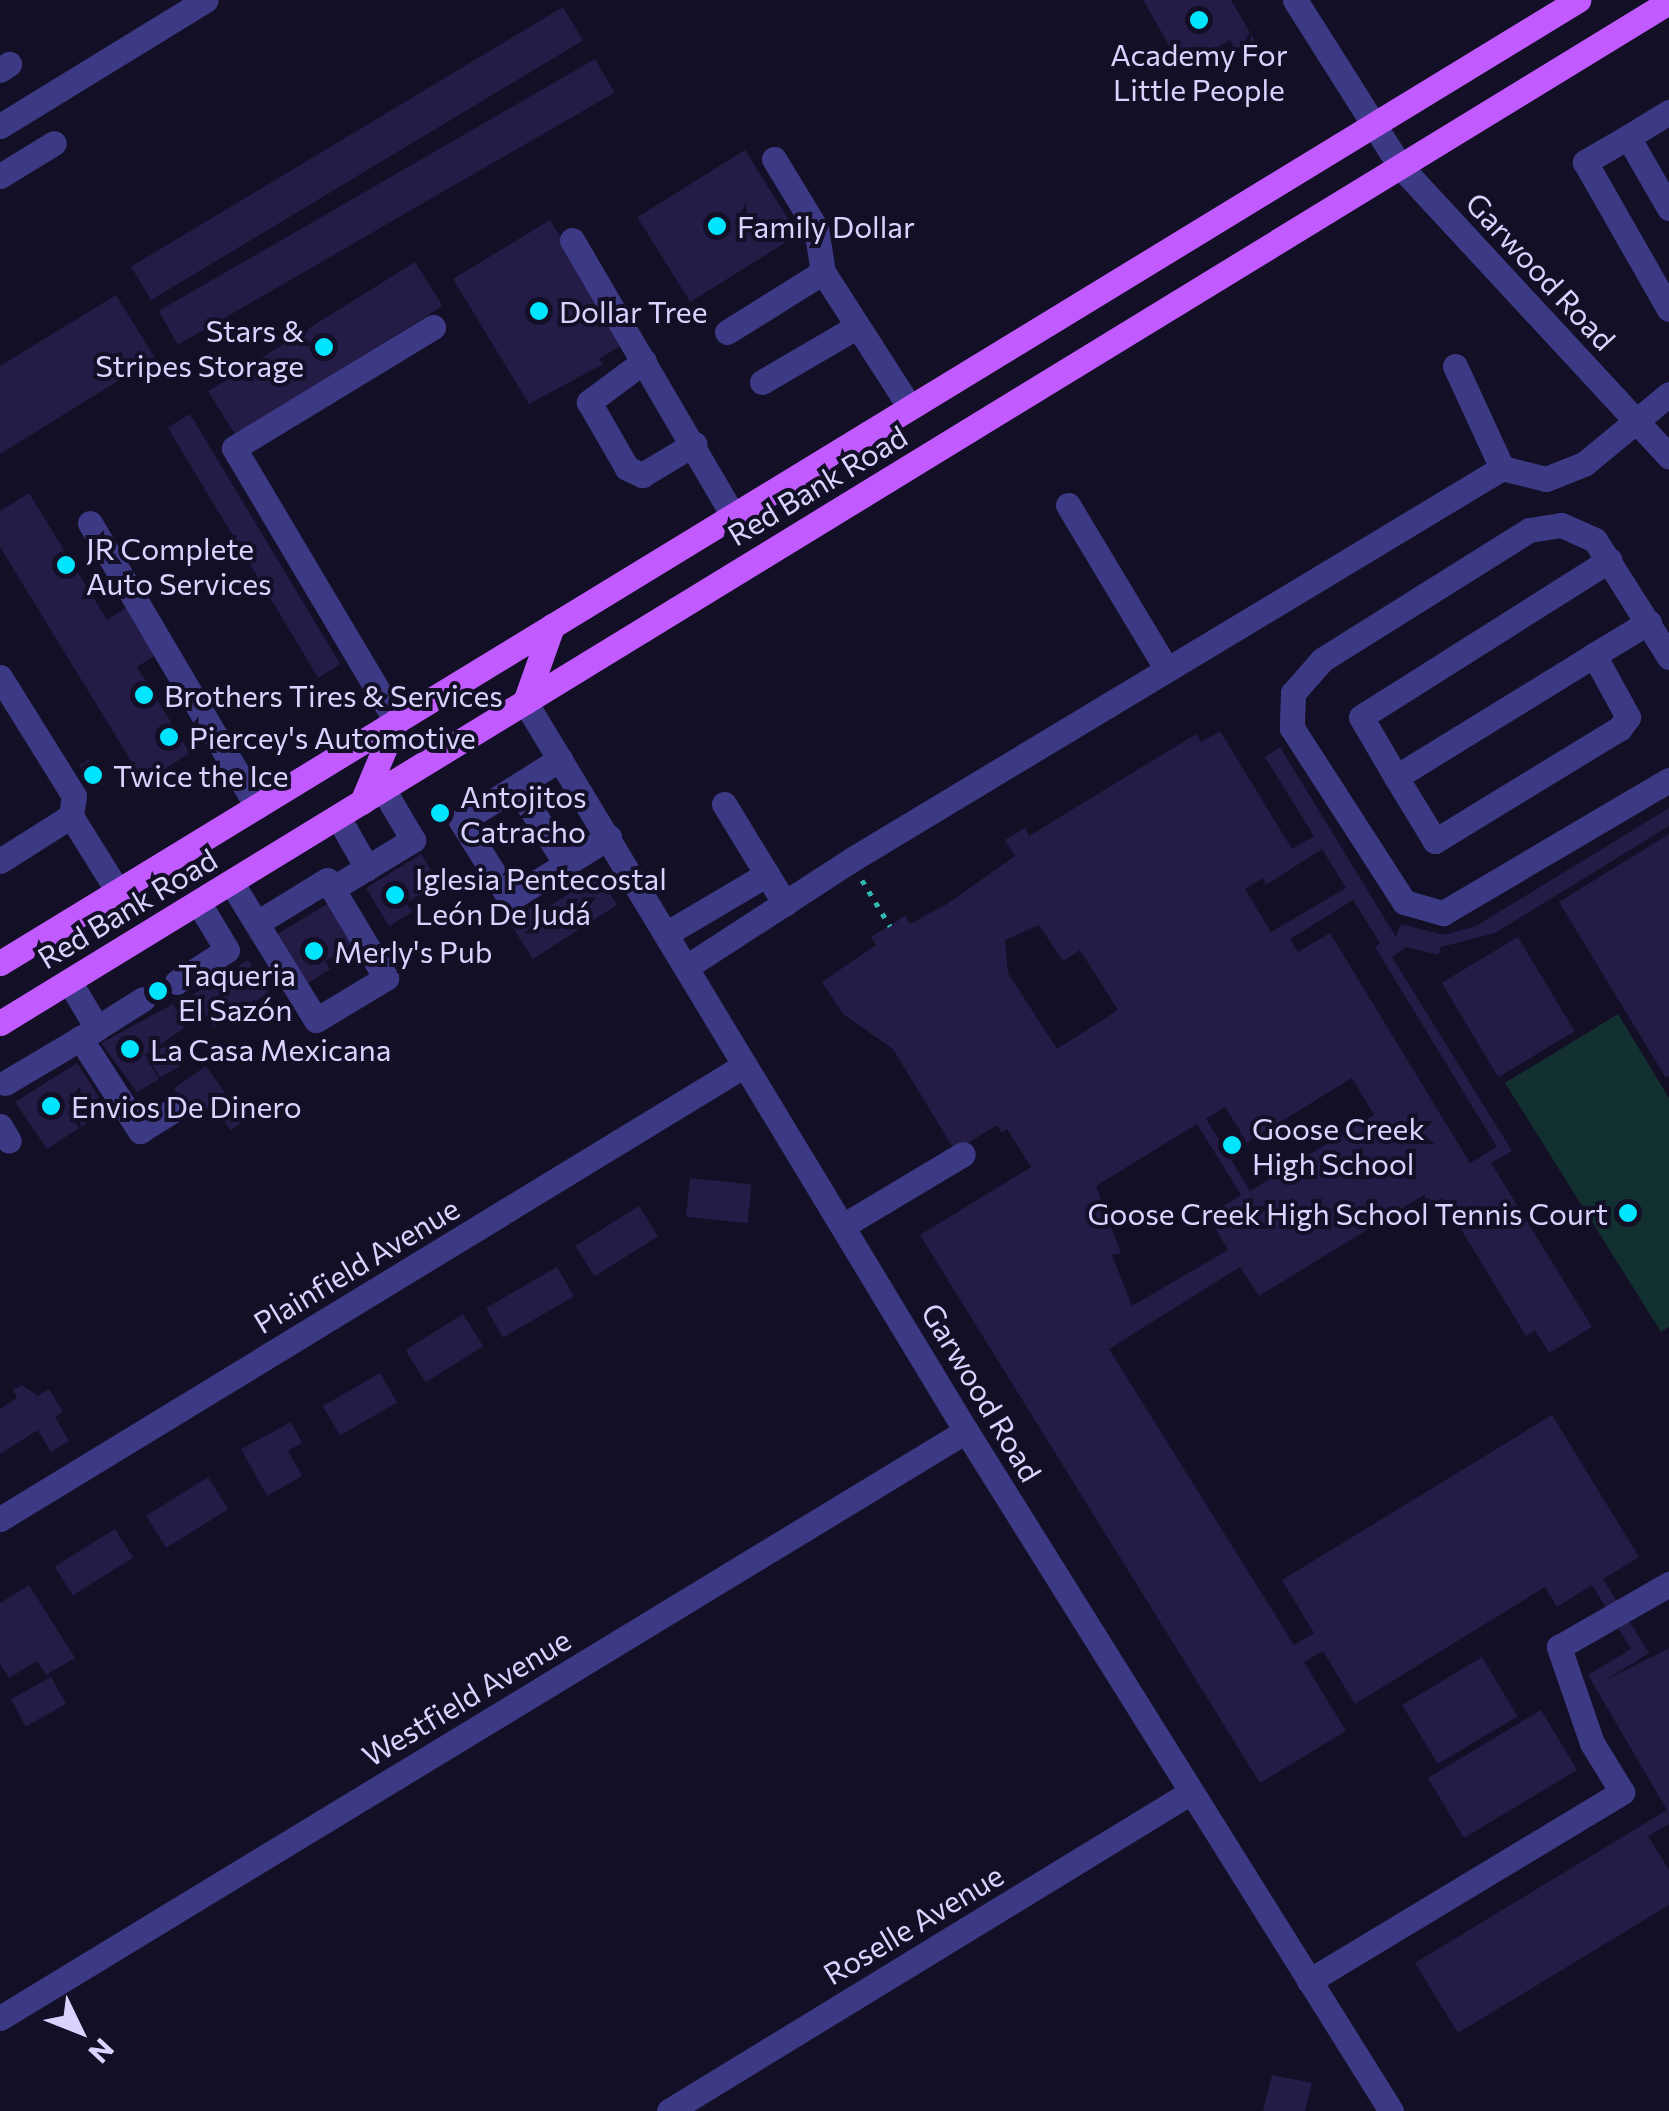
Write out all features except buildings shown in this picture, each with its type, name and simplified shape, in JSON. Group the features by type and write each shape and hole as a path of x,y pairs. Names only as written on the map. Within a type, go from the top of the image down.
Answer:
{"main road":[{"name":"Red Bank Road","path":"0,962 1578,0"},
{"name":"Red Bank Road","path":"0,1023 1669,2"},
{"path":"525,702 552,626"},
{"path":"373,795 396,721"}],"street":[{"path":"0,126 206,0"},
{"name":"Garwood Road","path":"1295,0 1370,125 1400,166 1669,457"},
{"path":"1669,112 1585,162 1669,309"},
{"path":"1628,137 1669,208"},
{"path":"2,169 54,142"},
{"path":"774,159 816,228 823,272 909,406"},
{"path":"572,240 733,516"},
{"path":"728,332 823,272"},
{"path":"396,721 234,448 432,327"},
{"path":"762,382 856,327"},
{"path":"644,361 589,402 628,468 642,474 694,444"},
{"path":"1454,366 1502,468"},
{"path":"688,966 850,860 1502,468 1546,479 1598,454 1634,418 1669,394"},
{"path":"1068,506 1166,668"},
{"path":"90,522 258,807"},
{"path":"1669,657 1595,540 1562,525 1529,530 1322,660 1294,693 1292,728 1404,902 1443,913 1669,780"},
{"path":"1594,655 1628,718 1434,841 1360,717 1367,708 1609,560"},
{"path":"1396,776 1649,622"},
{"path":"0,677 74,796 71,816 117,890"},
{"name":"Garwood Road","path":"525,702 846,1224 966,1431 1391,2111"},
{"path":"560,759 462,821 510,899 609,837"},
{"path":"517,786 566,864"},
{"path":"332,889 413,840 373,795"},
{"path":"724,804 785,904"},
{"path":"0,860 71,816"},
{"path":"338,817 367,868"},
{"path":"669,932 767,874"},
{"path":"177,982 242,938 326,880 386,978 316,1020 242,938 198,902"},
{"path":"231,882 242,938"},
{"path":"69,981 89,1033 140,1131 170,1112"},
{"path":"5,1084 143,999"},
{"name":"Plainfield Avenue","path":"0,1519 745,1065"},
{"path":"846,1224 963,1154"},
{"name":"Westfield Avenue","path":"0,2018 966,1431"},
{"path":"1310,1981 1622,1792 1592,1744 1559,1647 1669,1584"},
{"name":"Roselle Avenue","path":"670,2111 1191,1792"}],"path":[{"path":"850,860 890,926"}],"green space":[{"name":"Goose Creek High School Tennis Court","path":"1618,1014 1669,1098 1669,1327 1661,1332 1505,1083"}],"place":[{"name":"Academy For Little People","path":"1199,20"},
{"name":"Family Dollar","path":"717,226"},
{"name":"Dollar Tree","path":"539,311"},
{"name":"Stars & Stripes Storage","path":"324,347"},
{"name":"JR Complete Auto Services","path":"66,565"},
{"name":"Brothers Tires & Services","path":"144,695"},
{"name":"Piercey's Automotive","path":"169,737"},
{"name":"Twice the Ice","path":"93,775"},
{"name":"Antojitos Catracho","path":"440,813"},
{"name":"Iglesia Pentecostal León De Judá","path":"395,895"},
{"name":"Merly's Pub","path":"314,951"},
{"name":"Taqueria El Sazón","path":"158,991"},
{"name":"La Casa Mexicana","path":"130,1049"},
{"name":"Envios De Dinero","path":"51,1106"},
{"name":"Goose Creek High School","path":"1232,1145"},
{"name":"Goose Creek High School Tennis Court","path":"1628,1213"}]}
